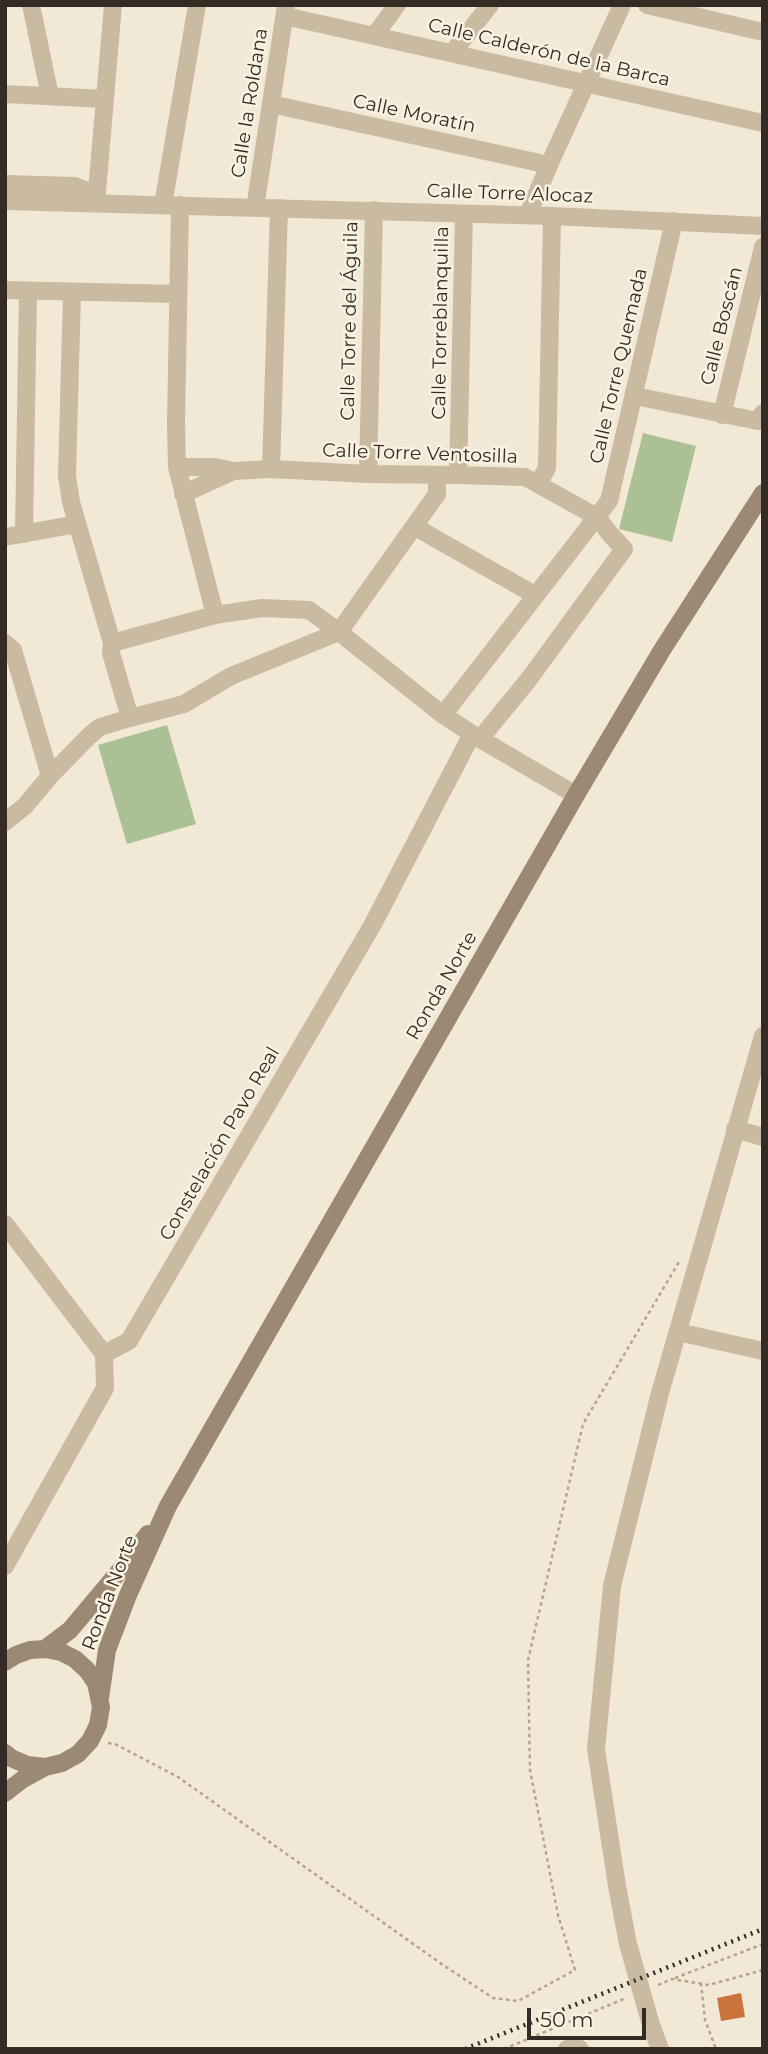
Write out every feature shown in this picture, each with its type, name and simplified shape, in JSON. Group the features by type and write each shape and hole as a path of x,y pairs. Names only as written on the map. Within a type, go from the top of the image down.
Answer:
{"main road":[{"name":"Ronda Norte","path":"90,1741 98,1725 107,1650 128,1595 169,1506 576,795 662,650 763,493"},
{"name":"Ronda Norte","path":"45,1649 70,1630 169,1506"},
{"name":"Ronda Norte","path":"5,1662 30,1650 61,1652 75,1659 91,1676 100,1698"},
{"path":"5,1793 45,1767 62,1763 78,1754 90,1741"},
{"path":"5,1753 27,1765 45,1767"}],"street":[{"path":"31,5 50,96"},
{"path":"96,203 113,5"},
{"path":"197,5 172,205 178,294 177,467 215,615"},
{"path":"374,36 397,5"},
{"path":"452,53 490,5"},
{"path":"528,215 622,5"},
{"path":"647,5 763,32"},
{"name":"Calle Calderón de la Barca","path":"286,10 374,36 763,123"},
{"name":"Calle la Roldana","path":"255,208 286,10"},
{"path":"5,94 105,99"},
{"name":"Calle Moratín","path":"271,104 549,165"},
{"path":"5,184 75,186 85,190 96,203"},
{"name":"Calle Torre Alocaz","path":"5,201 528,215 763,226"},
{"path":"271,469 279,208"},
{"name":"Calle Torre del Águila","path":"368,474 374,210"},
{"name":"Calle Torreblanquilla","path":"458,475 464,214"},
{"path":"538,484 547,468 552,216"},
{"name":"Calle Torre Quemada","path":"443,715 609,501 674,221"},
{"name":"Calle Boscán","path":"722,415 763,247"},
{"path":"5,290 178,294"},
{"path":"23,534 28,291"},
{"path":"72,292 67,476 71,502 112,643 111,653 130,718"},
{"path":"635,396 758,421 763,413"},
{"name":"Calle Torre Ventosilla","path":"177,467 215,467 233,471 271,469 524,477 597,517"},
{"name":"Calle Torre Ventosilla","path":"183,494 233,471"},
{"path":"5,822 25,806 50,776 100,727 184,704 231,676 339,632 437,494 436,475"},
{"path":"476,737 528,679 624,549 597,517"},
{"path":"5,537 77,524"},
{"path":"415,527 535,595"},
{"path":"112,643 215,615 262,608 309,610 443,715 576,795"},
{"path":"5,643 13,650 50,776"},
{"name":"Constelación Pavo Real","path":"104,1353 129,1341 373,924 476,737"},
{"path":"660,2049 628,1944 596,1749 612,1586 660,1393 763,1036"},
{"path":"735,1129 763,1137"},
{"path":"5,1224 104,1353 105,1388 5,1566"},
{"path":"678,1332 763,1351"},
{"path":"567,2049 580,2049"}],"path":[{"path":"90,1741 115,1744 178,1777 493,1998 518,2001 575,1970 558,1915 530,1770 528,1660 583,1424 679,1262"},
{"path":"666,1981 763,1944"},
{"path":"701,1983 705,2020 716,2049"}],"green space":[{"path":"643,433 696,446 672,542 619,529"},
{"path":"167,725 196,824 127,844 98,745"}],"building":[{"path":"741,1993 745,2017 721,2021 717,1998"}],"railway":[{"path":"465,2049 763,1929"}]}
